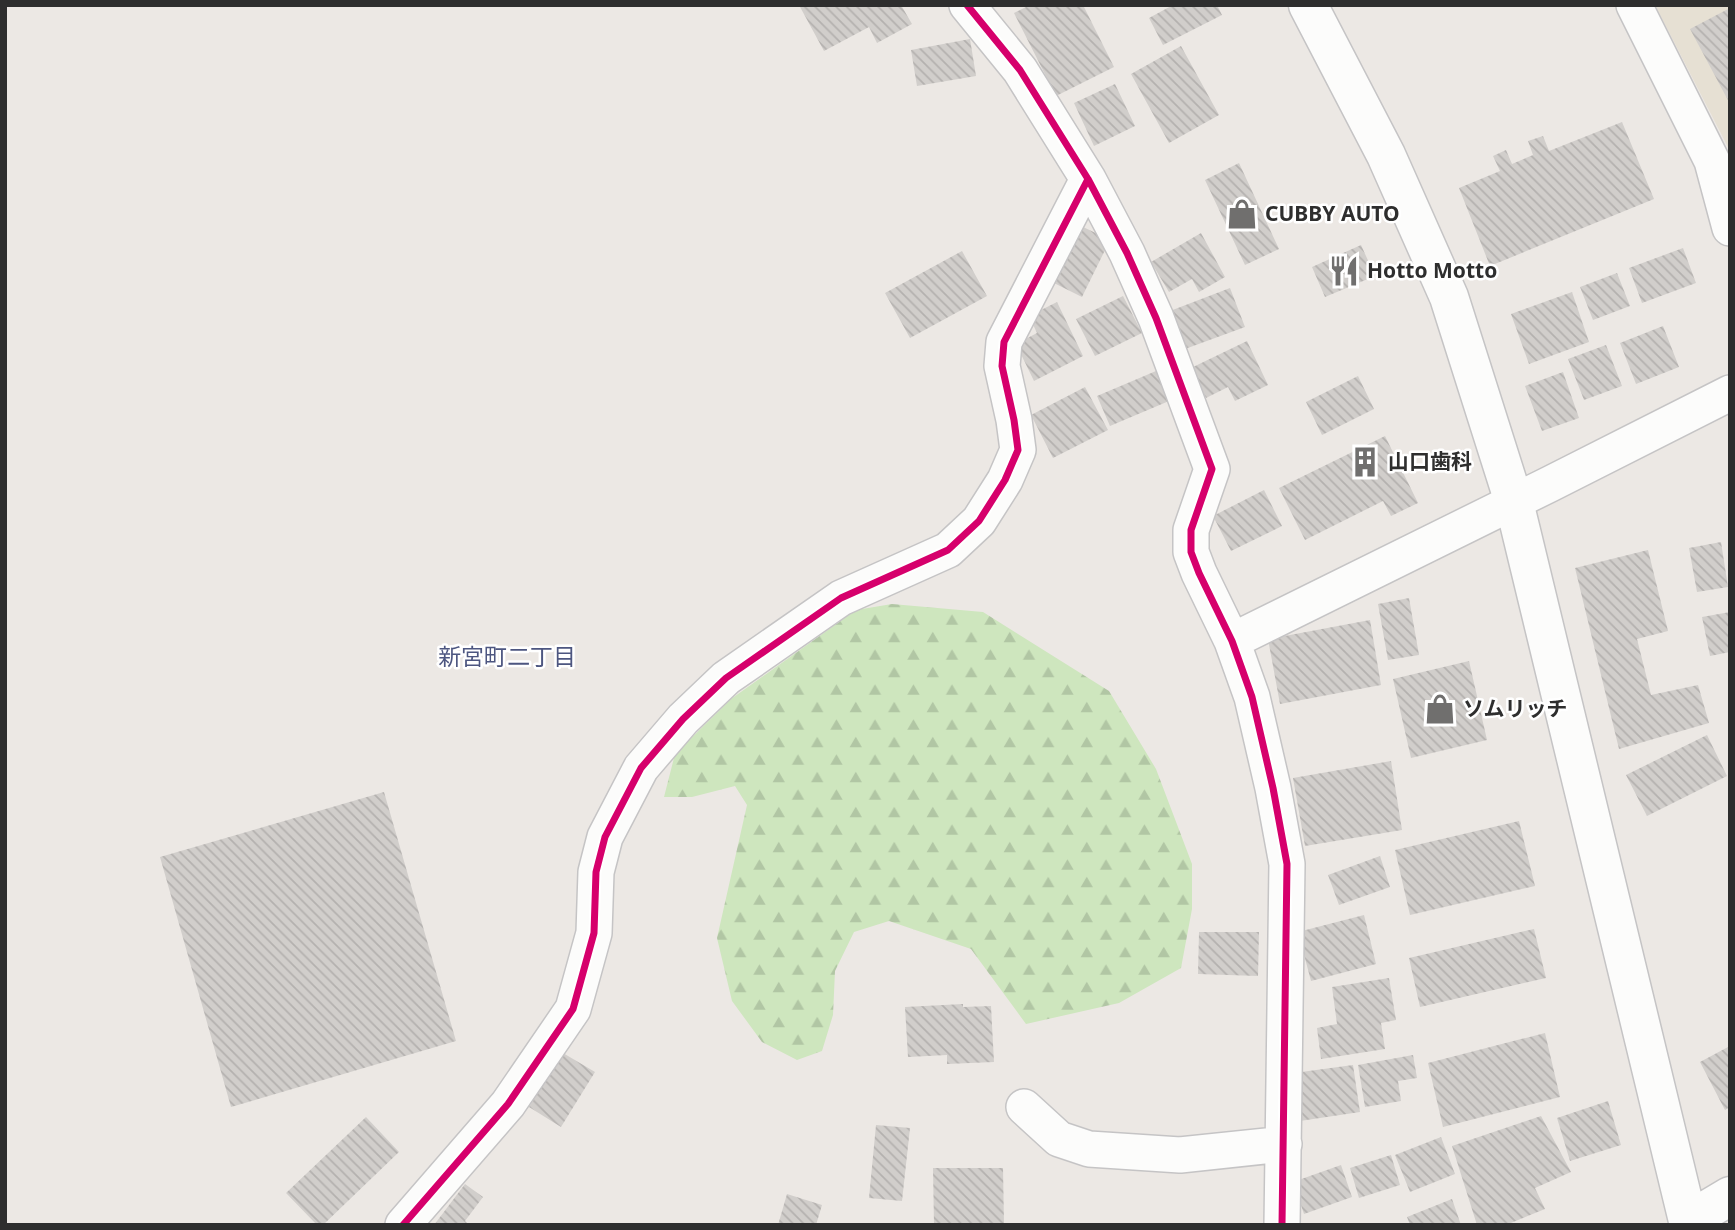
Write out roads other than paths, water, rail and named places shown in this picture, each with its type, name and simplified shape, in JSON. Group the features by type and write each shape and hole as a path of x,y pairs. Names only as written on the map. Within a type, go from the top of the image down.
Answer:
{"street":[{"path":"967,5 1020,70 1088,179 1127,253 1156,318 1212,469 1191,530 1191,552 1232,642 1252,697 1287,864 1282,1225"},
{"path":"1308,5 1386,155 1450,297 1514,502 1685,1223 1730,1196"},
{"path":"1634,5 1712,161 1730,228"},
{"path":"403,1225 508,1104 573,1009 594,933 596,872 605,837 641,768 683,719 726,678 841,598 948,551 979,521 1005,480 1018,450 1002,366 1004,342 1088,179"},
{"path":"1232,642 1730,393"},
{"path":"1024,1107 1059,1139 1089,1149 1180,1155 1284,1144"}],"place":[{"name":"CUBBY AUTO","path":"1242,214"},
{"name":"Hotto Motto","path":"1344,271"},
{"name":"山口歯科","path":"1365,462"},
{"name":"ソムリッチ","path":"1440,709"}],"district":[{"name":"新宮町二丁目","path":"507,657"}]}
